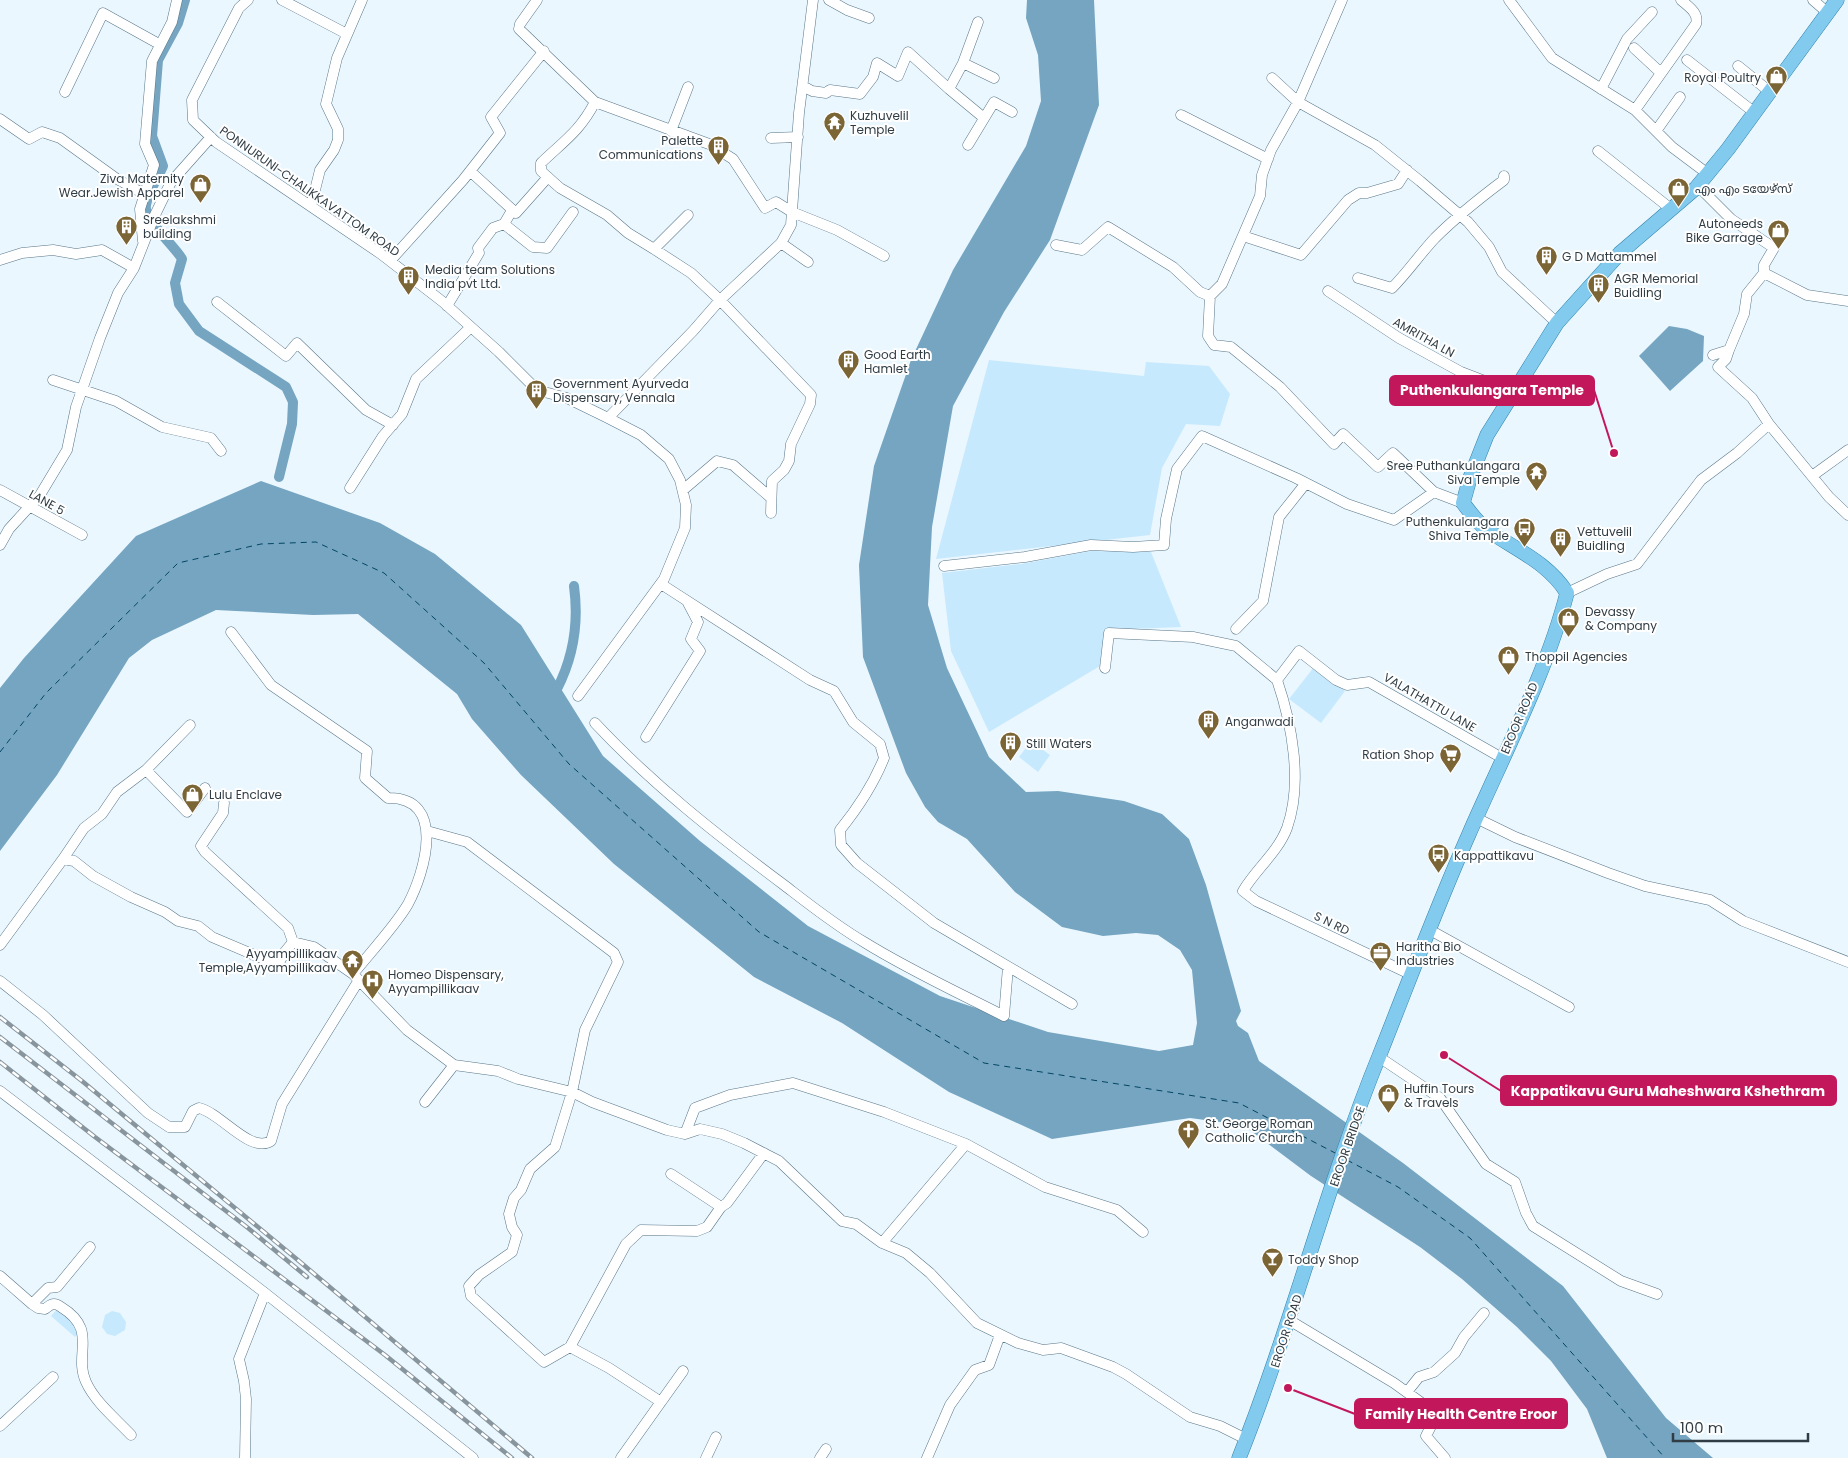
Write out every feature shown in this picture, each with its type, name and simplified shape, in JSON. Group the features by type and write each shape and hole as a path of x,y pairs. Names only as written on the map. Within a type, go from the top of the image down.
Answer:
{"main road":[{"path":"1567,593 1547,568 1485,528 1464,503 1470,478 1487,435 1558,323 1620,253 1698,186 1755,113 1837,0"},
{"name":"EROOR ROAD","path":"1367,1090 1476,818 1558,626 1567,593"},
{"name":"EROOR BRIDGE","path":"1327,1203 1367,1090"},
{"name":"EROOR ROAD","path":"1239,1458 1289,1320 1327,1203"}],"street":[{"path":"143,245 140,209 154,165 145,144 152,61 159,44 172,22 177,0"},
{"name":"PONNURUNI-CHALIKKAVATTOM ROAD","path":"248,0 239,8 192,100 193,120 211,137 390,261 471,327 537,390 567,398 642,434 664,454 680,480 683,490"},
{"path":"282,0 347,34"},
{"path":"311,206 320,170 334,150 338,140 338,129 326,104 338,58 362,0"},
{"path":"537,0 520,24 519,30 544,51 596,102 709,144 733,160 765,208 776,202 792,212 837,230 884,256"},
{"path":"608,418 693,331 720,300 781,244 791,225 798,137 813,0"},
{"path":"829,0 847,10 869,18"},
{"path":"1342,0 1298,102 1268,159 1262,175 1260,196 1222,284 1210,296 1208,336 1214,346 1231,347 1280,387 1334,444 1343,434 1378,467 1392,453 1434,492 1464,503"},
{"path":"1509,0 1552,58 1635,110 1691,163 1708,174"},
{"path":"1635,110 1696,24 1697,20 1694,12 1681,0"},
{"path":"1813,0 1828,13"},
{"path":"1602,89 1627,39 1652,12"},
{"path":"65,92 102,13 159,44"},
{"path":"948,89 963,63 978,22"},
{"path":"1634,48 1661,73"},
{"path":"390,261 470,172 500,133 491,117 544,51"},
{"path":"803,86 812,91 826,93 830,90 860,94 873,77 877,62 898,76 908,52 948,89 984,118"},
{"path":"1687,60 1755,113"},
{"path":"963,63 994,78"},
{"path":"1738,66 1770,92"},
{"path":"1272,78 1298,102 1375,145 1461,216 1489,247 1502,272 1558,323"},
{"path":"671,131 688,87"},
{"path":"1656,131 1680,97"},
{"path":"596,102 585,122 541,163 542,171 560,188 607,215 628,233 691,273 720,300 811,395 810,404 791,444 789,461 784,470 772,481 771,513"},
{"path":"968,145 994,102 1012,112"},
{"path":"1181,115 1268,159"},
{"path":"0,119 29,138 42,132 60,138 117,178 144,194"},
{"path":"0,546 9,529 40,495 67,450 82,391 118,293 134,268 171,182 211,137"},
{"path":"771,138 798,137"},
{"path":"1598,151 1671,209"},
{"path":"1243,236 1301,255 1348,200 1359,193 1367,193 1398,184 1407,170"},
{"path":"470,172 516,213"},
{"path":"1358,278 1392,288 1409,272 1435,238 1469,207 1504,180 1504,176"},
{"path":"447,306 479,253 478,248 493,228 504,224 512,212 516,213 548,177"},
{"path":"1698,186 1731,219 1774,248 1764,265 1764,273 1747,294 1744,314 1726,359 1718,367 1752,398 1769,424 1829,497 1848,514"},
{"path":"504,224 534,247 547,248 573,212"},
{"path":"654,250 688,215"},
{"path":"1056,245 1082,250 1108,227 1173,267 1200,292 1210,296"},
{"path":"781,244 808,262"},
{"path":"0,260 22,253 53,250 76,254 102,250 134,268"},
{"path":"1764,273 1807,294 1848,301"},
{"name":"AMRITHA LN","path":"1328,292 1399,338 1461,372 1514,390"},
{"path":"217,302 286,356 297,343 366,410 393,425"},
{"path":"350,488 383,436 402,414 416,379 471,327"},
{"path":"1713,355 1729,350"},
{"path":"53,380 116,401 162,427 212,438 221,451"},
{"path":"1567,593 1607,574 1637,564 1701,480 1737,453 1769,424"},
{"path":"944,566 1026,557 1091,545 1133,547 1164,545 1166,519 1177,469 1202,436 1306,483 1347,504 1394,520 1434,492"},
{"path":"1812,476 1848,450"},
{"path":"578,696 661,584 678,548 684,528 686,505 683,490 717,461 733,464 770,497"},
{"path":"1236,629 1264,601 1280,518 1306,483"},
{"name":"LANE 5","path":"0,490 82,535"},
{"path":"661,584 810,680 834,691 853,722 880,744 884,758 851,816 840,830 841,845 857,863 934,923 1072,1004"},
{"path":"646,737 700,651 691,639 698,622 688,602"},
{"path":"0,981 43,1015 116,1085 148,1113 169,1128 185,1128 193,1111 199,1108 216,1115 249,1141 261,1144 271,1141 282,1104 356,977 407,906 422,873 427,831 423,814 402,798 388,798 364,778 367,751 271,685 231,632"},
{"path":"1105,668 1109,633 1156,634 1193,637 1236,646 1277,680"},
{"name":"VALATHATTU LANE","path":"1277,680 1299,651 1336,680 1347,685 1369,682 1502,758"},
{"name":"S N RD","path":"1277,680 1290,730 1295,780 1291,806 1287,828 1270,857 1251,878 1243,891 1256,901 1412,975"},
{"path":"595,723 624,754 698,820 822,916 865,943 911,970 1004,1016 1008,967"},
{"path":"0,945 84,828 102,814 117,792 146,770 190,726"},
{"path":"146,770 187,812 205,788"},
{"path":"224,803 223,813 201,846 204,852 288,928 293,942"},
{"path":"1476,818 1515,837 1645,886 1710,900 1743,921 1848,962"},
{"path":"427,831 467,842 614,954 618,962 585,1030 572,1092 555,1147 530,1169 521,1190 514,1198 509,1214 512,1227 517,1235 512,1252 479,1275 469,1286 471,1296 544,1362 570,1347 626,1244 641,1230 697,1231 708,1226 764,1153"},
{"path":"63,859 74,861 93,876 131,897 165,912 178,922 198,926 212,937 273,964 280,962 284,953 293,942"},
{"path":"1430,930 1570,1006"},
{"path":"293,942 314,947 356,977 407,1030 454,1065 498,1071 518,1079 572,1092 592,1102 649,1124 685,1134 700,1129 722,1134 764,1153 779,1161 842,1221 856,1224 882,1243 906,1253 930,1273 977,1323 1000,1335 1043,1350 1061,1348 1113,1367 1190,1418 1220,1426 1246,1439"},
{"path":"1379,1057 1440,1098 1486,1164 1515,1182 1526,1213 1534,1226 1621,1281 1657,1294"},
{"path":"425,1102 454,1065"},
{"path":"685,1134 695,1108 730,1096 793,1083 884,1112 966,1144 1045,1187 1117,1210 1143,1232"},
{"path":"0,1091 265,1292 473,1458"},
{"path":"882,1243 966,1144"},
{"path":"671,1174 721,1207"},
{"path":"32,1304 48,1288 57,1287 90,1247"},
{"path":"0,1276 38,1308 45,1310 50,1305 57,1304 68,1311 84,1333 82,1372 86,1383 94,1396 131,1435"},
{"path":"244,1458 246,1399 244,1381 238,1359 265,1292"},
{"path":"1407,1392 1419,1377 1434,1372 1454,1354 1464,1337 1484,1313"},
{"path":"1289,1320 1407,1392 1437,1414 1426,1436 1445,1458"},
{"path":"927,1458 950,1405 976,1370 989,1365 1000,1335"},
{"path":"570,1347 609,1368 661,1402"},
{"path":"621,1458 684,1371"},
{"path":"0,1426 54,1377"},
{"path":"706,1458 716,1437"}],"shaded area":[{"path":"1027,0 1094,0 1099,105 1050,240 1004,312 953,406 932,527 928,605 947,668 989,757 1026,792 1058,791 1124,801 1162,814 1189,839 1206,885 1241,1011 1236,1021 1238,1026 1248,1033 1259,1061 1403,1163 1563,1286 1666,1418 1713,1458 1607,1458 1587,1409 1551,1361 1517,1327 1462,1279 1420,1247 1311,1176 1243,1125 1190,1118 1052,1139 949,1092 842,1023 754,977 614,864 521,775 472,719 457,694 358,614 313,615 216,610 152,640 129,658 57,775 0,851 0,688 24,658 136,536 261,481 380,523 435,554 521,625 603,756 700,841 808,926 940,996 1048,1032 1159,1051 1193,1045 1197,1023 1192,970 1180,950 1158,935 1136,933 1103,936 1062,927 1015,892 967,839 938,822 925,807 906,773 863,657 859,565 874,466 911,360 953,270 1026,146 1041,101 1038,55 1026,18"},
{"path":"1669,326 1687,329 1704,336 1703,361 1670,391 1639,356"},
{"path":"989,360 1144,376 1146,362 1209,366 1230,394 1220,426 1186,424 1162,468 1150,535 936,559"},
{"path":"1091,551 1151,552 1181,627 1105,630 1100,666 989,732 951,651 942,573 1021,564"},
{"path":"1314,667 1345,691 1321,723 1289,699"},
{"path":"1031,741 1050,755 1038,772 1019,757"},
{"path":"62,1304 86,1325 75,1337 51,1316"},
{"path":"112,1311 120,1313 126,1322 125,1330 115,1336 107,1334 102,1327 105,1315"}],"waterway":[{"path":"185,0 178,23 158,60 152,136 163,166 149,195 146,211 154,225 182,259 175,283 179,304 199,331 286,387 293,402 292,424 279,477"},
{"path":"557,689 568,664 574,639 576,613 574,586"}],"ferry route":[{"path":"0,752 46,693 178,563 261,544 316,542 384,573 484,663 569,764 759,932 984,1063 1239,1103 1337,1154"},
{"path":"1347,1160 1398,1187 1470,1238 1665,1458"}],"railway":[{"path":"0,1017 82,1081 532,1458"},
{"path":"0,1037 248,1228 307,1277"},
{"path":"0,1062 95,1137 385,1355 512,1458"}],"place":[{"name":"Royal Poultry","path":"1777,96"},
{"name":"Kuzhuvelil Temple","path":"834,141"},
{"name":"Palette Communications","path":"719,166"},
{"name":"Ziva Maternity Wear.Jewish Apparel","path":"200,204"},
{"name":"എം എം ടയേഴ്‌സ്","path":"1679,207"},
{"name":"Sreelakshmi building","path":"127,245"},
{"name":"Autoneeds Bike Garrage","path":"1779,249"},
{"name":"G D Mattammel","path":"1546,275"},
{"name":"Media team Solutions India pvt Ltd.","path":"409,295"},
{"name":"AGR Memorial Buidling","path":"1598,304"},
{"name":"Good Earth Hamlet","path":"848,380"},
{"name":"Government Ayurveda Dispensary, Vennala","path":"537,409"},
{"name":"Puthenkulangara Temple","path":"1614,453"},
{"name":"Sree Puthankulangara Siva Temple","path":"1536,491"},
{"name":"Puthenkulangara Shiva Temple","path":"1525,547"},
{"name":"Vettuvelil Buidling","path":"1561,557"},
{"name":"Devassy & Company","path":"1569,637"},
{"name":"Thoppil Agencies","path":"1509,675"},
{"name":"Anganwadi","path":"1209,740"},
{"name":"Still Waters","path":"1010,762"},
{"name":"Ration Shop","path":"1450,773"},
{"name":"Lulu Enclave","path":"193,813"},
{"name":"Kappattikavu","path":"1438,874"},
{"name":"Haritha Bio Industries","path":"1380,972"},
{"name":"Ayyampillikaav Temple,Ayyampillikaav","path":"353,979"},
{"name":"Homeo Dispensary, Ayyampillikaav","path":"372,1000"},
{"name":"Kappatikavu Guru Maheshwara Kshethram","path":"1444,1055"},
{"name":"Huffin Tours & Travels","path":"1388,1114"},
{"name":"St. George Roman Catholic Church","path":"1189,1149"},
{"name":"Toddy Shop","path":"1272,1278"},
{"name":"Family Health Centre Eroor","path":"1288,1388"}]}
